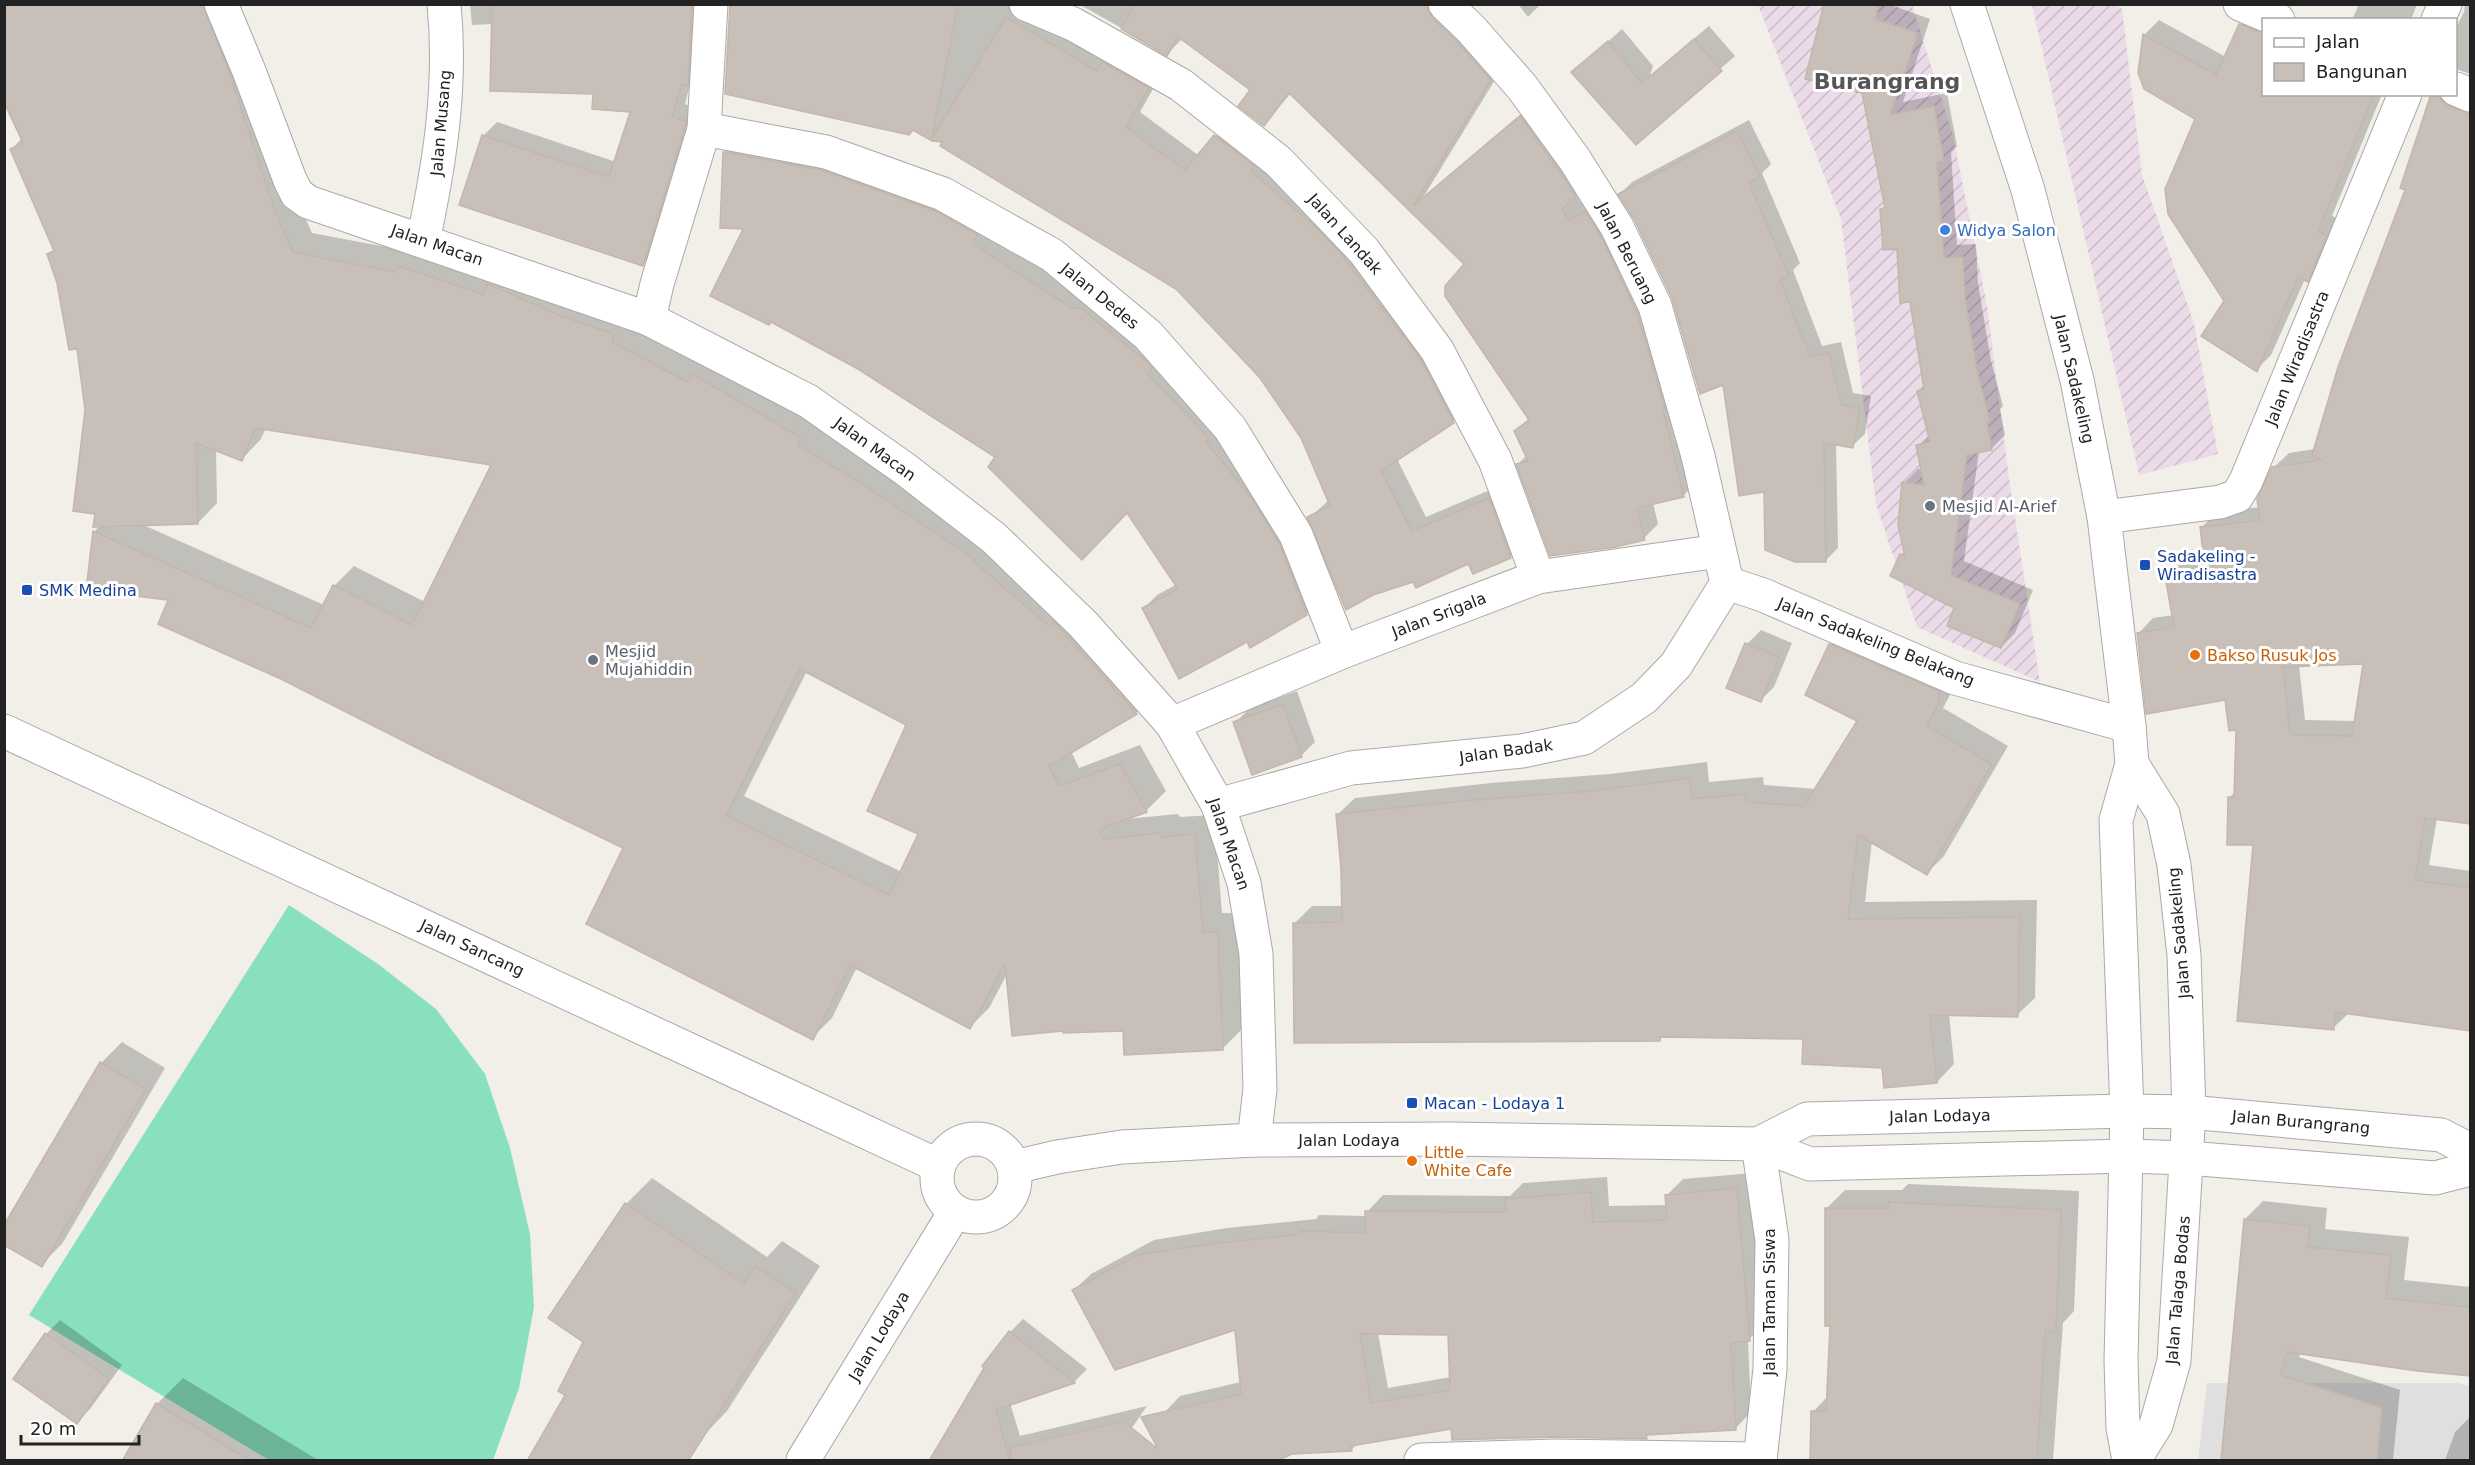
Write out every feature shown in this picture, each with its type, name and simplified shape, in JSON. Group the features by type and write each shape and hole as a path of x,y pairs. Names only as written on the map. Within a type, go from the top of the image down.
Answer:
{"street":[{"name":"Jalan Macan","path":"221,4 290,180 297,194 308,202 649,319 808,401 905,469 994,538 1083,624 1172,724 1218,805 1244,883 1256,954 1260,1089 1254,1140"},
{"name":"Jalan Musang","path":"423,241 438,173 446,105 447,36 444,4"},
{"path":"649,319 657,284 704,129 711,4"},
{"name":"Jalan Landak","path":"1026,4 1073,24 1181,85 1278,161 1364,251 1437,351 1495,460 1538,577"},
{"name":"Jalan Beruang","path":"1445,4 1471,29 1522,87 1575,160 1617,227 1655,306 1698,456 1727,583"},
{"name":"Jalan Sadakeling","path":"1967,4 2028,190 2077,380 2104,517 2132,764 2116,820 2127,1111"},
{"path":"2240,4 2273,18"},
{"path":"2439,18 2445,4"},
{"name":"Jalan Wiradisastra","path":"2104,517 2220,502 2237,496 2246,481 2404,96"},
{"name":"Jalan Dedes","path":"704,129 826,152 933,190 1052,255 1148,335 1230,428 1296,535 1342,652"},
{"name":"Jalan Srigala","path":"1172,724 1342,652 1538,577 1719,551"},
{"name":"Jalan Sadakeling Belakang","path":"1727,583 1763,595 1955,678 2129,726"},
{"name":"Jalan Badak","path":"1218,805 1351,768 1522,751 1584,738 1644,698 1676,665 1727,583"},
{"name":"Jalan Sancang","path":"4,731 939,1166"},
{"name":"Jalan Sadakeling","path":"2132,764 2163,814 2174,865 2184,955 2189,1112"},
{"path":"2127,1111 2121,1359 2123,1428 2129,1461"},
{"name":"Jalan Burangrang","path":"2127,1111 2189,1112 2441,1135 2470,1150"},
{"name":"Jalan Lodaya","path":"1758,1144 1807,1119 2127,1111"},
{"name":"Jalan Talaga Bodas","path":"2134,1461 2156,1425 2174,1361 2189,1112"},
{"path":"976,1138 1000,1146 1015,1167 1013,1192 1008,1203 998,1212 987,1217 974,1218 955,1212 941,1197 937,1184 939,1166 951,1148 963,1141 976,1138"},
{"name":"Jalan Lodaya","path":"1015,1167 1057,1157 1122,1147 1254,1140 1452,1139 1758,1144 1810,1164 2127,1156"},
{"name":"Jalan Taman Siswa","path":"1758,1144 1772,1240 1770,1369 1760,1460"},
{"path":"2127,1156 2188,1158 2435,1178 2470,1169"},
{"name":"Jalan Lodaya","path":"803,1461 955,1212"},
{"path":"1420,1461 1555,1456 1760,1460"}],"shaded area":[{"path":"2114,4 2122,9 2142,175 2194,323 2218,454 2139,475 2032,5"},
{"path":"1758,5 1912,5 1953,136 1987,305 2009,478 2040,682 1917,627 1876,504 1841,219"},
{"path":"2207,1383 2458,1383 2470,1386 2470,1460 2198,1460"}],"green space":[{"path":"289,905 378,964 436,1009 485,1074 510,1148 530,1234 534,1307 519,1388 493,1460 269,1460 29,1315"}],"building":[{"path":"4,4 203,4 230,75 276,214 293,252 396,272 398,266 483,294 488,284 561,316 614,334 612,342 688,382 693,374 801,438 797,445 856,480 975,559 973,561 1049,626 1054,622 1137,714 1049,766 1059,786 1120,764 1147,812 1100,829 1103,839 1159,833 1161,837 1195,834 1203,932 1218,932 1223,1050 1124,1055 1123,1031 1063,1033 1063,1031 1012,1036 1005,964 970,1029 850,965 813,1040 586,924 623,848 281,679 158,624 168,600 86,590 93,531 311,628 333,585 412,625 491,465 255,428 242,461 196,443 198,524 93,527 95,514 73,511 85,410 77,349 69,350 57,283 47,254 54,251 10,149 23,143 4,102","holes":["800,669 906,725 867,811 918,834 889,895 726,816"]},
{"path":"492,4 692,4 688,86 682,84 672,117 686,121 643,266 459,205 482,135 609,177 630,112 592,109 593,94 490,91"},
{"path":"730,4 958,4 932,138 1006,17 1097,71 1102,62 1149,88 1126,127 1185,170 1214,135 1254,166 1251,171 1315,227 1341,254 1421,360 1454,423 1381,471 1412,531 1489,498 1511,558 1473,574 1468,564 1416,588 1413,582 1373,595 1346,610 1307,517 1330,506 1301,438 1260,378 1176,289 940,146 942,142 932,141 913,130 909,135 725,94"},
{"path":"1135,4 1427,4 1432,18 1491,80 1413,206 1520,116 1559,171 1576,197 1562,209 1569,220 1585,212 1601,236 1637,313 1665,409 1663,410 1684,497 1637,508 1645,540 1616,547 1550,556 1516,464 1528,461 1514,431 1529,420 1445,296 1445,286 1464,264 1289,93 1264,126 1238,106 1250,90 1178,37 1167,56 1121,29"},
{"path":"1824,4 1879,4 1875,19 1918,33 1890,115 1934,106 1944,161 1937,162 1944,258 1963,257 1965,297 1978,375 1990,421 1987,422 1992,450 1967,455 1951,575 2020,604 2001,648 1947,626 1954,608 1890,576 1900,554 1905,556 1898,525 1902,482 1924,485 1916,445 1930,442 1917,391 1924,389 1910,302 1900,303 1897,249 1883,250 1880,209 1885,208 1862,93 1805,79"},
{"path":"2239,24 2262,33 2262,96 2373,96 2318,231 2327,235 2308,282 2298,277 2257,372 2201,336 2224,301 2168,214 2165,189 2195,119 2144,89 2138,73 2143,34 2216,75"},
{"path":"1694,39 1722,71 1636,145 1571,72 1608,41 1642,83"},
{"path":"2430,96 2440,96 2441,101 2448,106 2470,113 2470,824 2425,818 2415,880 2470,888 2470,1031 2335,1012 2334,1030 2237,1021 2253,845 2227,845 2228,797 2234,798 2236,730 2229,731 2225,700 2146,714 2137,633 2174,627 2165,576 2205,569 2200,527 2260,520 2257,499 2272,467 2321,460 2312,455 2338,367 2405,190 2400,188","holes":["2363,664 2352,736 2290,735 2283,667"]},
{"path":"1737,131 1760,177 1749,183 1789,276 1780,280 1810,357 1829,353 1842,405 1860,408 1853,448 1824,443 1826,562 1795,562 1765,550 1764,492 1739,496 1723,385 1700,394 1672,298 1634,219 1618,194"},
{"path":"723,152 821,170 935,211 977,234 973,244 1072,308 1081,308 1147,362 1152,368 1148,374 1209,438 1206,442 1250,496 1279,543 1307,615 1250,648 1247,642 1179,679 1142,608 1178,589 1127,513 1082,560 988,467 995,457 858,369 771,322 769,325 710,296 743,229 720,228"},
{"path":"1745,643 1779,657 1761,702 1726,688"},
{"path":"1829,644 1939,691 1939,703 1927,726 1992,764 1927,875 1858,835 1848,919 2020,917 2018,1017 1930,1015 1937,1083 1884,1088 1882,1068 1802,1064 1803,1039 1660,1037 1660,1041 1294,1043 1293,923 1342,922 1341,869 1336,814 1592,791 1690,778 1692,799 1746,794 1747,802 1804,806 1857,721 1805,695"},
{"path":"1283,704 1302,757 1252,775 1233,722"},
{"path":"100,1062 146,1089 42,1267 4,1245 4,1225"},
{"path":"1737,1188 1750,1341 1731,1343 1736,1430 1646,1435 1647,1439 1554,1437 1452,1440 1451,1429 1351,1446 1352,1451 1292,1454 1277,1461 1012,1461 1010,1448 1123,1421 1158,1449 1141,1417 1241,1394 1235,1330 1115,1370 1072,1290 1137,1255 1301,1234 1301,1231 1365,1233 1365,1211 1506,1212 1505,1199 1591,1192 1593,1222 1667,1220 1665,1195","holes":["1360,1334 1448,1335 1450,1390 1371,1403"]},
{"path":"1888,1202 2061,1210 2056,1332 2045,1331 2037,1461 1810,1461 1811,1411 1826,1411 1830,1326 1825,1326 1825,1208 1888,1208"},
{"path":"625,1203 744,1284 755,1266 796,1292 688,1461 527,1461 565,1395 558,1391 583,1342 548,1318"},
{"path":"2244,1219 2310,1226 2307,1247 2391,1255 2386,1298 2470,1307 2470,1376 2417,1371 2287,1352 2281,1375 2382,1408 2377,1461 2221,1461"},
{"path":"1009,1331 1075,1383 996,1410 1010,1461 929,1461 984,1368 982,1366"},
{"path":"45,1333 109,1379 77,1424 13,1379"},
{"path":"156,1403 251,1461 122,1461"}],"place":[{"name":"Widya Salon","path":"1945,230"},
{"name":"Mesjid Al-Arief","path":"1930,506"},
{"name":"Sadakeling - Wiradisastra","path":"2145,565"},
{"name":"SMK Medina","path":"27,590"},
{"name":"Bakso Rusuk Jos","path":"2195,655"},
{"name":"Mesjid Mujahiddin","path":"593,660"},
{"name":"Macan - Lodaya 1","path":"1412,1103"},
{"name":"Little White Cafe","path":"1412,1161"}],"district":[{"name":"Burangrang","path":"1887,81"}]}
